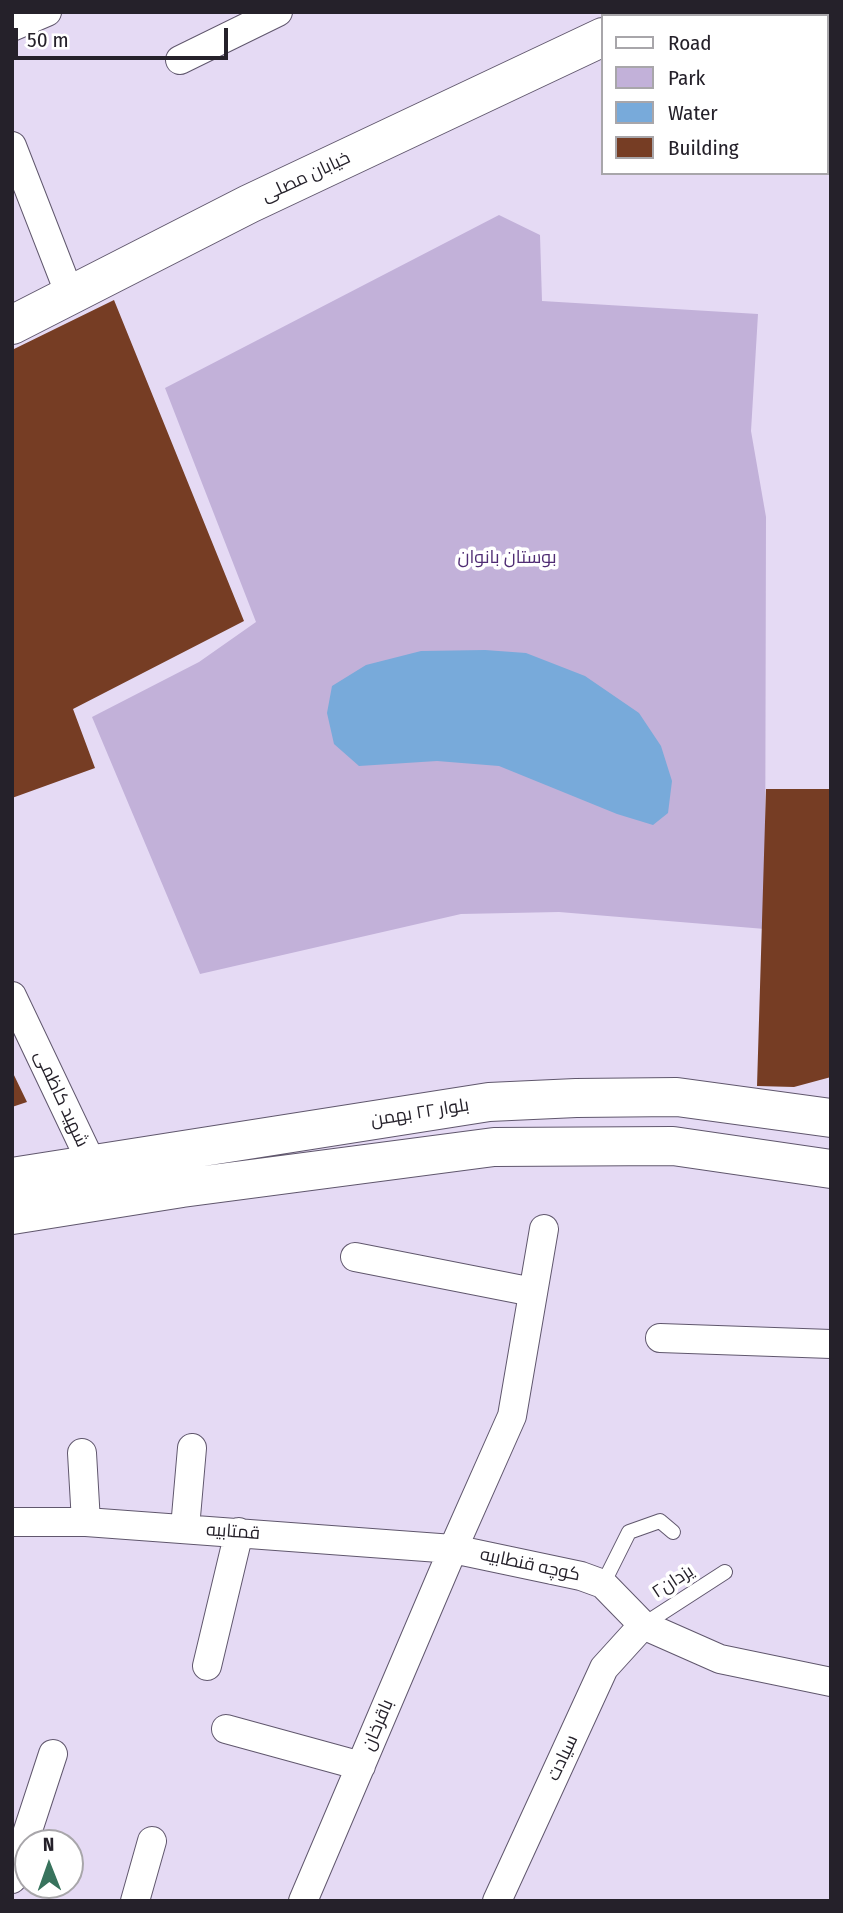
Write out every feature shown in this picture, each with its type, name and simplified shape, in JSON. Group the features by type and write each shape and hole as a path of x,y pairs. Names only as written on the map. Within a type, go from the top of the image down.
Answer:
{"main road":[{"name":"خیابان مصلی","path":"12,325 249,204 602,37"},
{"name":"بلوار ۲۲ بهمن","path":"12,1177 489,1102 576,1097 677,1097 831,1118"},
{"path":"12,1215 182,1188 494,1147 673,1146 831,1169"}],"street":[{"path":"12,27 47,12"},
{"path":"180,60 278,12"},
{"path":"12,146 70,295"},
{"name":"شهید کاظمی","path":"12,996 92,1164"},
{"name":"باقرخان","path":"303,1901 512,1416 544,1229"},
{"path":"355,1257 533,1292"},
{"path":"660,1338 831,1344"},
{"path":"185,1528 192,1448"},
{"path":"82,1453 86,1522"},
{"name":"قمتابیه","path":"12,1522 86,1522 185,1528 453,1549"},
{"path":"207,1666 239,1532"},
{"name":"کوچه قنطابیه","path":"453,1549 582,1576 603,1584 643,1625 720,1659 831,1682"},
{"name":"سیادت","path":"497,1901 604,1668 643,1625"},
{"path":"226,1729 360,1766"},
{"path":"12,1879 54,1754"},
{"path":"135,1901 152,1841"}],"lane":[{"path":"603,1584 629,1532 660,1521 673,1532"},
{"name":"یزدان۲","path":"643,1625 725,1572"}],"green space":[{"name":"بوستان بانوان","path":"499,215 540,235 542,301 758,314 751,431 766,517 765,929 559,912 461,914 200,974 92,717 199,662 256,622 165,388"}],"water":[{"path":"485,650 526,653 585,676 639,713 661,746 672,781 668,813 653,825 617,814 499,766 437,761 359,766 334,744 327,713 332,686 366,665 421,651"}],"building":[{"path":"114,300 244,621 73,709 95,768 12,798 12,350"},
{"path":"766,789 831,789 831,1077 794,1087 757,1086"},
{"path":"12,1071 27,1102 12,1107"}]}
